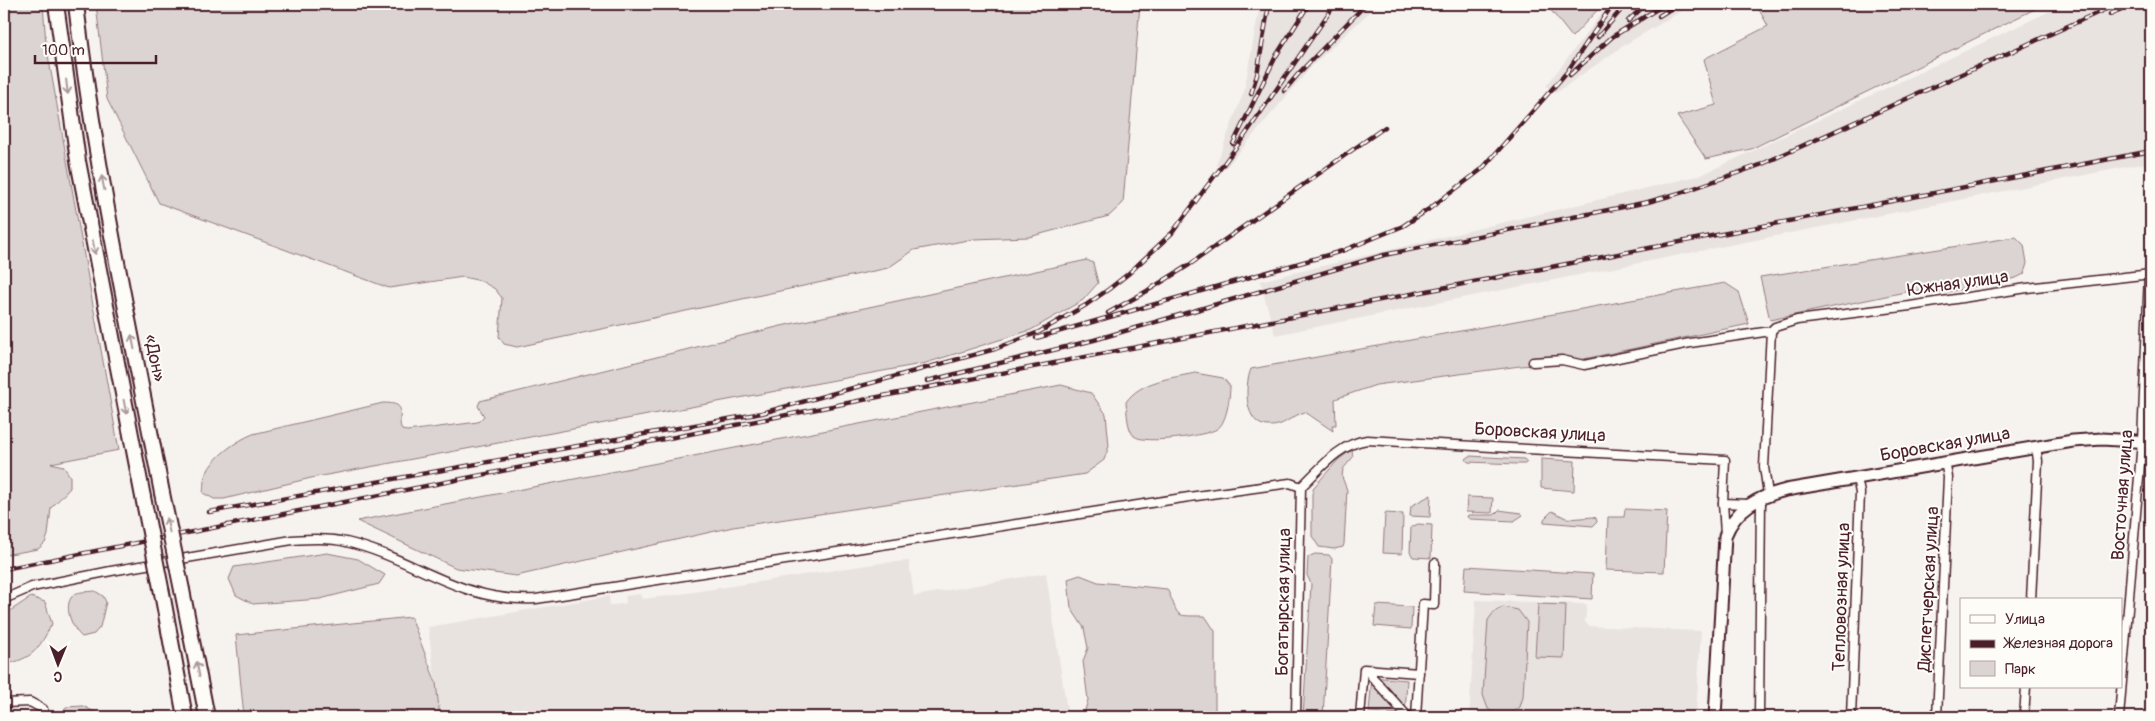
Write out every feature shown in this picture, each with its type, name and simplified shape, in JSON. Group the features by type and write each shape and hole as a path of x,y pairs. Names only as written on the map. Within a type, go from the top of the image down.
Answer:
{"highway":[{"path":"56,4 78,161 185,717"},
{"name":"«Дон»","path":"76,4 86,91 98,159 207,717"}],"street":[{"name":"Южная улица","path":"1533,362 1562,360 1584,365 1690,344 1771,331 1775,327 1797,320 1910,306 2027,288 2150,274"},
{"name":"Восточная улица","path":"2122,686 2146,442 2150,274"},
{"path":"1759,717 1765,496 1764,467 1771,331"},
{"name":"Боровская улица","path":"1301,487 1342,448 1354,442 1367,440 1725,460 1723,503"},
{"name":"Боровская улица","path":"1725,536 1737,516 1749,504 1765,496 2036,446 2082,440 2146,442"},
{"path":"2030,598 2038,461 2036,446"},
{"name":"Диспетчерская улица","path":"1937,717 1948,477 1945,462"},
{"name":"Тепловозная улица","path":"1851,717 1860,493 1857,478"},
{"path":"4,599 32,587 111,570 292,540 319,539 346,542 378,553 457,587 514,600 1189,497 1290,484 1301,487"},
{"name":"Богатырская улица","path":"1296,717 1301,487"},
{"path":"1715,717 1725,536 1723,503 1749,504"},
{"path":"1416,717 1423,604 1434,605 1435,562"},
{"path":"1360,717 1364,669 1419,673"},
{"path":"1372,669 1372,677 1408,717"},
{"path":"2024,717 2026,688"},
{"name":"Восточная улица","path":"2119,717 2122,688"},
{"path":"4,703 30,702 43,709 45,717"}],"shaded area":[{"path":"1260,4 1378,4 1313,65 1224,170 1216,165 1244,91"},
{"path":"1609,4 1694,4 1626,44 1556,93 1546,86"},
{"path":"2065,4 2151,4 2151,162 1275,335 1260,281 1701,175"},
{"path":"909,561 914,596 1046,573 1068,717 440,717 428,627 609,596 610,605 622,604 626,603 625,596 640,594 642,599 880,563"},
{"path":"1476,600 1587,604 1585,622 1589,626 1701,631 1696,717 1469,717"}],"green space":[{"path":"4,4 43,4 46,44 119,450 51,463 63,466 70,476 70,488 51,508 48,535 45,543 38,549 4,555"},
{"path":"96,4 1140,4 1123,203 1109,216 1029,237 974,239 914,250 888,268 517,347 504,344 499,337 502,298 495,289 481,281 463,277 389,288 159,203 107,99"},
{"path":"1546,4 1603,4 1572,37"},
{"path":"1756,4 2045,4 1751,149 1706,159 1677,116 1716,105 1704,59 1768,26"},
{"path":"2016,237 2024,245 2027,263 2024,274 2016,278 1948,292 1910,291 1770,320 1760,277"},
{"path":"1087,260 1093,263 1098,283 1083,300 1031,330 926,363 311,478 224,499 214,499 203,493 205,476 214,461 233,445 253,434 383,403 397,405 400,411 400,425 402,430 407,431 478,422 484,416 478,406 480,401 781,326"},
{"path":"1725,283 1739,292 1749,324 1565,363 1520,366 1376,385 1335,399 1336,425 1332,425 1333,431 1305,412 1279,425 1269,426 1261,424 1250,412 1247,385 1251,369"},
{"path":"1195,373 1223,378 1230,386 1227,409 1220,426 1210,432 1175,439 1150,440 1134,436 1129,425 1126,402 1132,395 1148,385"},
{"path":"1061,385 1091,393 1106,414 1109,446 1104,460 1085,474 733,527 516,576 456,568 357,521"},
{"path":"1352,451 1353,457 1343,469 1342,477 1347,490 1344,544 1343,547 1334,549 1319,547 1312,536 1312,494 1314,487 1338,460"},
{"path":"1470,456 1524,459 1527,462 1525,464 1517,464 1468,462 1466,459"},
{"path":"1541,459 1575,461 1574,491 1541,488"},
{"path":"1431,495 1430,517 1410,516 1411,506"},
{"path":"1467,497 1493,498 1492,513 1466,512"},
{"path":"1625,509 1667,511 1664,572 1606,570 1608,517 1624,517"},
{"path":"1499,510 1521,513 1523,515 1514,521 1470,519 1467,517 1468,515 1494,515"},
{"path":"1552,511 1568,519 1593,517 1596,518 1597,522 1593,526 1544,522 1544,519"},
{"path":"1385,513 1403,514 1402,554 1383,553"},
{"path":"1418,524 1432,525 1431,558 1413,557 1410,552 1411,527"},
{"path":"327,553 358,559 385,575 379,584 320,599 253,604 236,595 229,579 234,567"},
{"path":"1315,554 1329,555 1332,559 1323,717 1303,717 1311,584 1307,575 1308,557"},
{"path":"1466,566 1593,574 1592,599 1464,591"},
{"path":"1080,575 1098,582 1167,589 1178,613 1186,616 1205,616 1215,631 1215,717 1083,717 1088,700 1083,661 1088,648 1084,628 1071,608 1068,579"},
{"path":"95,591 103,596 106,602 100,627 94,634 82,637 72,622 68,609 69,603 75,594"},
{"path":"31,597 45,602 52,624 43,641 34,652 29,656 4,665 4,615"},
{"path":"1538,604 1566,605 1564,658 1535,657"},
{"path":"1376,605 1412,607 1411,629 1374,626"},
{"path":"1503,607 1518,610 1527,622 1523,697 1520,707 1507,716 1497,715 1488,709 1483,695 1488,620 1494,612"},
{"path":"411,617 436,683 440,717 244,717 236,635"},
{"path":"1372,677 1407,680 1405,714 1369,712"},
{"path":"83,706 104,717 59,717 66,707"}],"railway":[{"path":"1251,94 1257,75 1269,4"},
{"path":"1233,144 1276,56 1309,4"},
{"path":"209,512 762,413 995,349 1039,332 1086,305 1109,289 1172,233 1243,138 1335,4"},
{"path":"1284,91 1366,4"},
{"path":"1036,338 1342,251 1403,226 1482,169 1567,72 1613,4"},
{"path":"1598,37 1626,4"},
{"path":"1628,21 1646,4"},
{"path":"1570,75 1612,37 1665,4"},
{"path":"1659,16 1678,4"},
{"path":"927,381 1094,340 1384,255 1648,202 1683,192 1760,165 2117,4"},
{"path":"2110,14 2133,4"},
{"path":"1108,313 1189,265 1385,127"},
{"path":"4,569 873,398 2151,151"}]}
